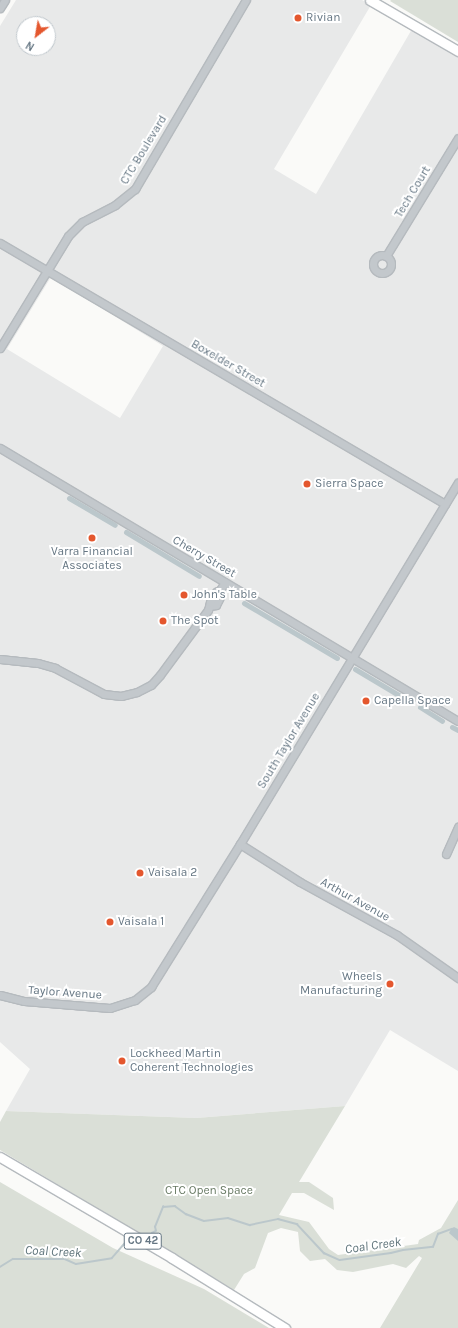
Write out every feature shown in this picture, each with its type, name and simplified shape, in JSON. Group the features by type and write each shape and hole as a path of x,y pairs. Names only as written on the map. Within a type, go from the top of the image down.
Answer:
{"main road":[{"path":"370,0 458,51"},
{"name":"CO 42","path":"0,1157 172,1258 285,1328"}],"street":[{"path":"0,8 5,0"},
{"name":"CTC Boulevard","path":"0,348 68,236 82,222 116,205 135,189 246,0"},
{"name":"Tech Court","path":"386,256 458,138"},
{"name":"Boxelder Street","path":"0,244 445,504"},
{"name":"Cherry Street","path":"0,448 458,721"},
{"name":"South Taylor Avenue","path":"129,1003 142,995 155,981 240,844 458,483"},
{"path":"0,659 38,663 55,668 104,694 121,696 137,692 150,685 160,676 210,606 216,605 222,596 220,590 225,582"},
{"path":"446,854 458,827"},
{"name":"Arthur Avenue","path":"240,844 300,882 395,934 458,978"},
{"name":"Taylor Avenue","path":"0,995 24,1001 66,1006 110,1008 129,1003"}],"shaded area":[{"path":"16,0 362,0 371,5 274,169 316,194 412,29 458,56 458,1071 390,1030 345,1106 196,1118 6,1111 30,1069 0,1042 0,26","holes":["51,277 163,346 120,418 7,349"]},
{"path":"454,1227 458,1229 458,1241 449,1233"}],"green space":[{"path":"391,0 458,0 458,42 390,1"},
{"name":"CTC Open Space","path":"345,1106 299,1182 309,1182 333,1198 334,1210 304,1193 292,1193 279,1215 309,1222 329,1249 338,1255 418,1244 419,1240 441,1228 458,1200 458,1328 380,1328 422,1258 419,1256 406,1268 393,1264 353,1272 337,1270 325,1259 310,1261 300,1251 298,1232 281,1228 268,1233 255,1268 244,1274 234,1290 0,1150 0,1122 6,1111 196,1118"},
{"path":"0,1182 113,1248 204,1289 269,1328 0,1328"}],"waterway":[{"path":"69,498 115,525"},
{"path":"126,532 199,576"},
{"path":"244,603 337,658"},
{"path":"355,669 407,700"},
{"path":"420,707 442,721"},
{"path":"452,727 458,730"},
{"name":"Coal Creek","path":"152,1233 156,1231 155,1227 163,1207 175,1206 186,1214 204,1221 228,1218 250,1225 278,1219 297,1224 324,1253 340,1260 433,1247 438,1234 452,1229"},
{"name":"Coal Creek","path":"0,1267 13,1259 65,1259 76,1264 112,1258 125,1243"}],"place":[{"name":"Rivian","path":"298,18"},
{"name":"Sierra Space","path":"307,484"},
{"name":"Varra Financial Associates","path":"92,538"},
{"name":"John's Table","path":"184,595"},
{"name":"The Spot","path":"163,621"},
{"name":"Capella Space","path":"366,701"},
{"name":"Vaisala 2","path":"140,873"},
{"name":"Vaisala 1","path":"110,922"},
{"name":"Wheels Manufacturing","path":"390,984"},
{"name":"Lockheed Martin Coherent Technologies","path":"122,1061"}]}
